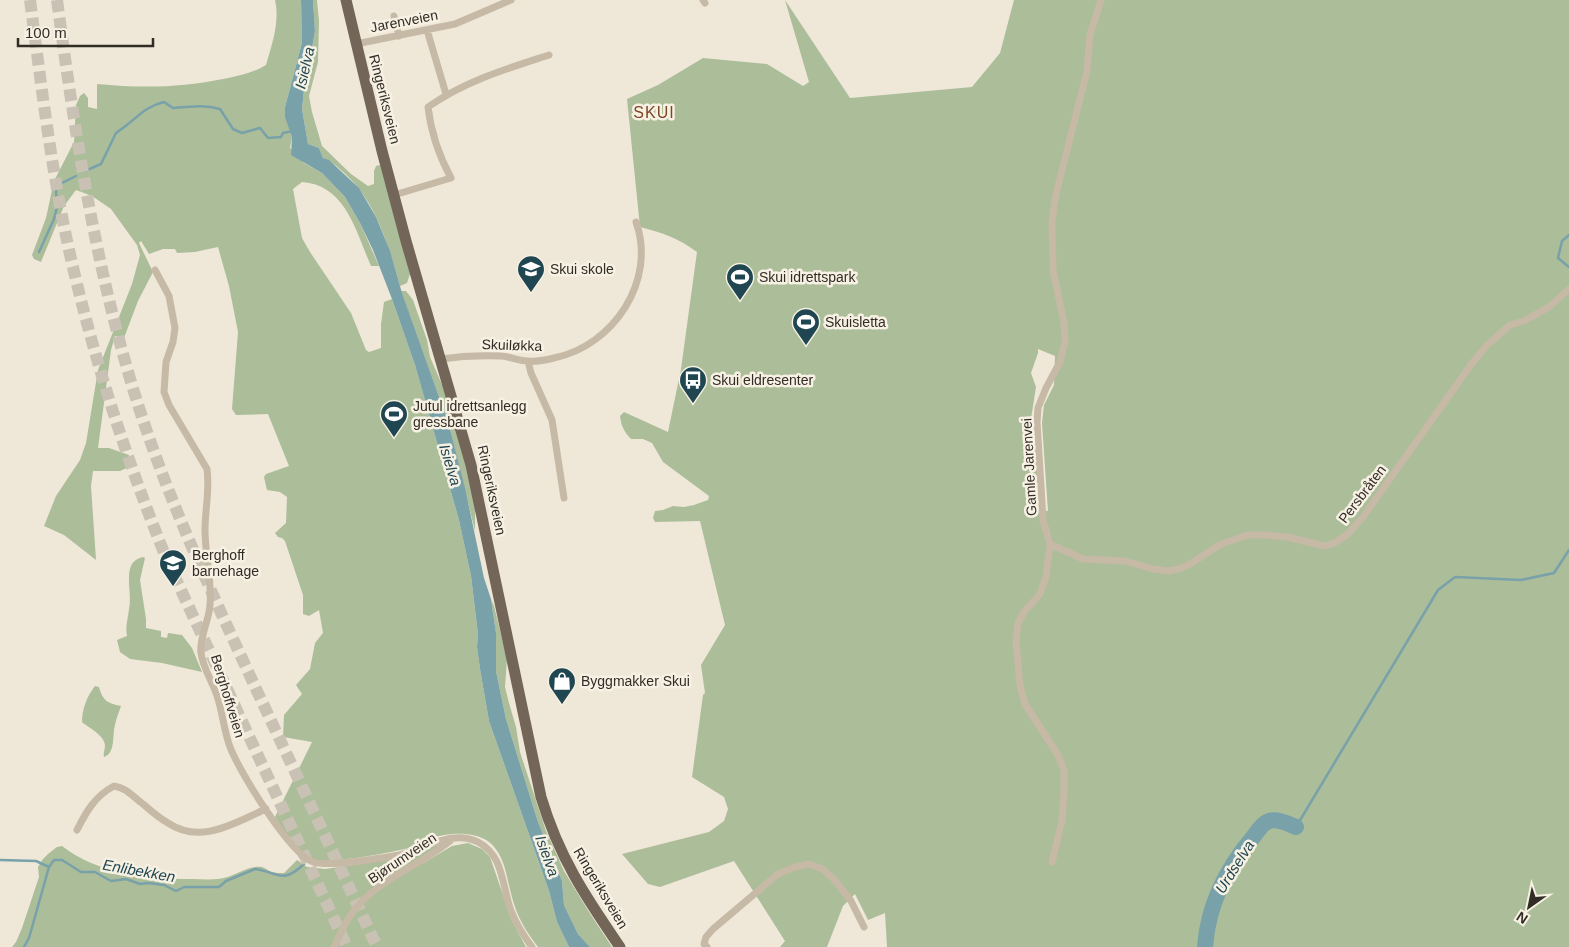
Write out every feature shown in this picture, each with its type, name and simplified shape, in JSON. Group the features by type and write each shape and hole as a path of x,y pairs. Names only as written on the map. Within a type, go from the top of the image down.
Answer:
{"main road":[{"name":"Ringeriksveien","path":"346,0 394,195 422,299 472,464 543,806 569,870 583,894 620,947"}],"street":[{"name":"Jarenveien","path":"356,44 455,24 511,0"},
{"name":"Gamle Jarenvei","path":"1052,862 1062,821 1064,770 1058,756 1025,704 1020,686 1016,640 1018,623 1024,612 1040,594 1046,577 1050,544 1043,520 1037,422 1038,408 1060,362 1065,341 1064,323 1053,270 1052,221 1056,194 1087,71 1090,35 1101,0"},
{"path":"394,16 400,36"},
{"path":"426,30 446,94"},
{"path":"394,195 451,178 443,164 430,130 428,107 446,94 480,77 549,55"},
{"name":"Skuiløkka","path":"441,359 503,356 528,361 554,359 589,344 615,322 631,298 639,272 640,234 636,222"},
{"name":"Berghoffveien","path":"155,270 169,296 174,328 173,342 166,362 164,392 169,405 207,470 205,529 210,604 201,652 218,699 231,748 287,841 298,853 312,862 323,864 400,854 434,842 450,840"},
{"name":"Persbråten","path":"1050,544 1083,559 1125,561 1168,571 1184,567 1220,544 1248,535 1287,538 1325,546 1334,543 1348,534 1363,516 1486,346 1510,325 1524,321 1549,307 1569,289"},
{"path":"528,361 531,373 547,405 552,420 564,498"},
{"path":"77,830 92,803 106,790 114,786 127,790 168,824 186,832 199,834 216,830 266,809"},
{"name":"Bjørumveien","path":"334,947 350,916 368,896 395,876 439,850 450,840 467,837 479,843 496,859 510,908 522,933 532,947"},
{"path":"707,947 704,944 706,936 778,874 808,864 821,868 834,878 851,901 864,927"}],"green space":[{"path":"275,0 301,0 302,43 285,107 292,137 290,148 304,163 322,173 345,197 360,223 379,266 371,266 354,225 339,201 317,185 302,182 293,189 302,238 351,313 366,350 369,352 381,348 381,324 384,302 392,299 415,365 459,520 471,576 478,634 477,647 489,721 549,891 557,922 569,947 538,947 524,927 516,910 500,855 489,842 482,838 467,834 450,834 392,852 346,859 320,860 312,859 301,852 275,817 312,742 283,737 284,715 302,694 296,685 310,669 315,643 323,633 319,610 309,616 303,614 303,595 285,541 275,533 286,523 287,497 280,492 267,490 264,477 266,474 289,466 268,414 236,415 232,409 238,332 229,286 218,247 195,252 177,253 175,249 163,249 149,254 141,241 139,243 153,272 138,301 124,338 115,336 111,350 98,448 109,448 129,455 129,467 120,471 93,471 91,486 96,560 64,535 44,526 56,496 80,460 86,443 98,370 132,284 140,255 137,245 111,209 92,196 76,190 64,206 41,262 34,259 32,255 46,218 54,181 74,142 76,105 80,96 84,93 88,98 88,107 97,109 97,84 145,87 175,86 234,77 261,68 266,65 275,33 277,16"},
{"path":"313,0 317,0 319,21 318,62 309,96 322,146 351,174 368,186 374,184 374,171 376,166 380,165 410,274 407,283 400,286 385,239 364,195 342,171 323,158 319,148 308,144 302,109 304,90 312,66 311,54 315,31"},
{"path":"785,0 850,98 972,87 1000,53 1014,0 1569,0 1569,947 887,947 885,913 868,920 855,894 843,906 827,947 780,947 785,941 734,861 660,887 648,884 622,854 709,832 724,821 728,809 724,797 692,777 703,695 705,693 701,665 725,625 700,521 655,522 653,518 655,511 673,506 684,507 694,505 708,500 709,496 663,462 652,443 643,439 631,439 620,419 624,412 668,432 681,369 697,252 670,236 640,227 627,99 658,85 703,58 767,64 803,86 809,82","holes":["1038,349 1055,356 1054,385 1044,405 1042,423 1048,511 1031,507 1033,495 1039,484 1036,444 1032,437 1030,425 1036,387 1031,373"]},
{"path":"401,291 406,291 413,300 427,340 430,357 443,387 464,457 475,507 475,531 449,425"},
{"path":"145,558 140,580 146,628 161,631 161,637 167,638 168,633 182,635 192,648 202,672 162,663 130,659 120,652 117,640 127,636 126,626 130,604 130,571 134,561"},
{"path":"491,599 507,659 505,687 516,727 520,752 546,831 564,871 612,947 590,947 578,934 564,905 562,881 538,822 506,719 496,671 496,633"},
{"path":"95,686 99,687 106,701 121,706 115,723 112,748 108,755 104,757 104,741 96,732 82,722 85,703"},
{"path":"468,843 482,849 490,857 512,921 526,947 12,947 22,928 39,877 38,867 43,859 57,847 62,846 91,863 123,873 157,878 211,879 224,878 256,867 262,867 271,872 284,873 297,860 307,867 325,869 361,864 438,844 439,846 422,864 452,846"}],"water":[{"name":"Isielva","path":"301,0 313,0 315,31 311,54 312,66 304,90 302,109 308,144 319,148 323,158 329,160 359,188 376,217 390,251 402,293 449,425 465,488 484,578 491,599 496,633 496,671 506,719 538,822 562,881 564,905 578,934 590,947 569,947 557,922 549,891 489,721 477,647 478,634 471,576 459,520 415,365 392,299 373,250 345,197 322,173 291,155 292,137 285,117 285,107 302,43"}],"waterway":[{"path":"85,171 101,164 116,133 146,110 164,102 173,108 201,106 220,109 233,129 242,133 260,128 268,138 281,137 283,133 293,131"},
{"path":"39,252 54,219 57,207 56,190 58,185 76,176"},
{"path":"1569,235 1562,241 1558,258 1569,267"},
{"path":"1296,827 1438,590 1455,577 1521,580 1554,573 1569,550"},
{"name":"Urdselva","path":"1205,947 1214,902 1227,874 1244,848 1261,826 1267,822 1274,820 1296,827"},
{"path":"0,860 36,861 49,867"},
{"name":"Enlibekken","path":"24,947 29,938 49,867 54,860 62,860 81,872 95,872 111,881 126,879 140,884 164,885 176,891 184,887 219,887 226,881 255,869 285,876 304,864"}],"tunnel":[{"path":"30,0 42,94 69,250 78,290 124,446 167,560 347,947"},
{"path":"57,0 90,212 113,317 143,420 168,489 211,591 377,947"}],"place":[{"name":"Skui skole","path":"531,293"},
{"name":"Skui idrettspark","path":"740,301"},
{"name":"Skuisletta","path":"806,346"},
{"name":"Skui eldresenter","path":"693,404"},
{"name":"Jutul idrettsanlegg gressbane","path":"394,438"},
{"name":"Berghoff barnehage","path":"173,587"},
{"name":"Byggmakker Skui","path":"562,705"}],"district":[{"name":"SKUI","path":"654,112"}]}
